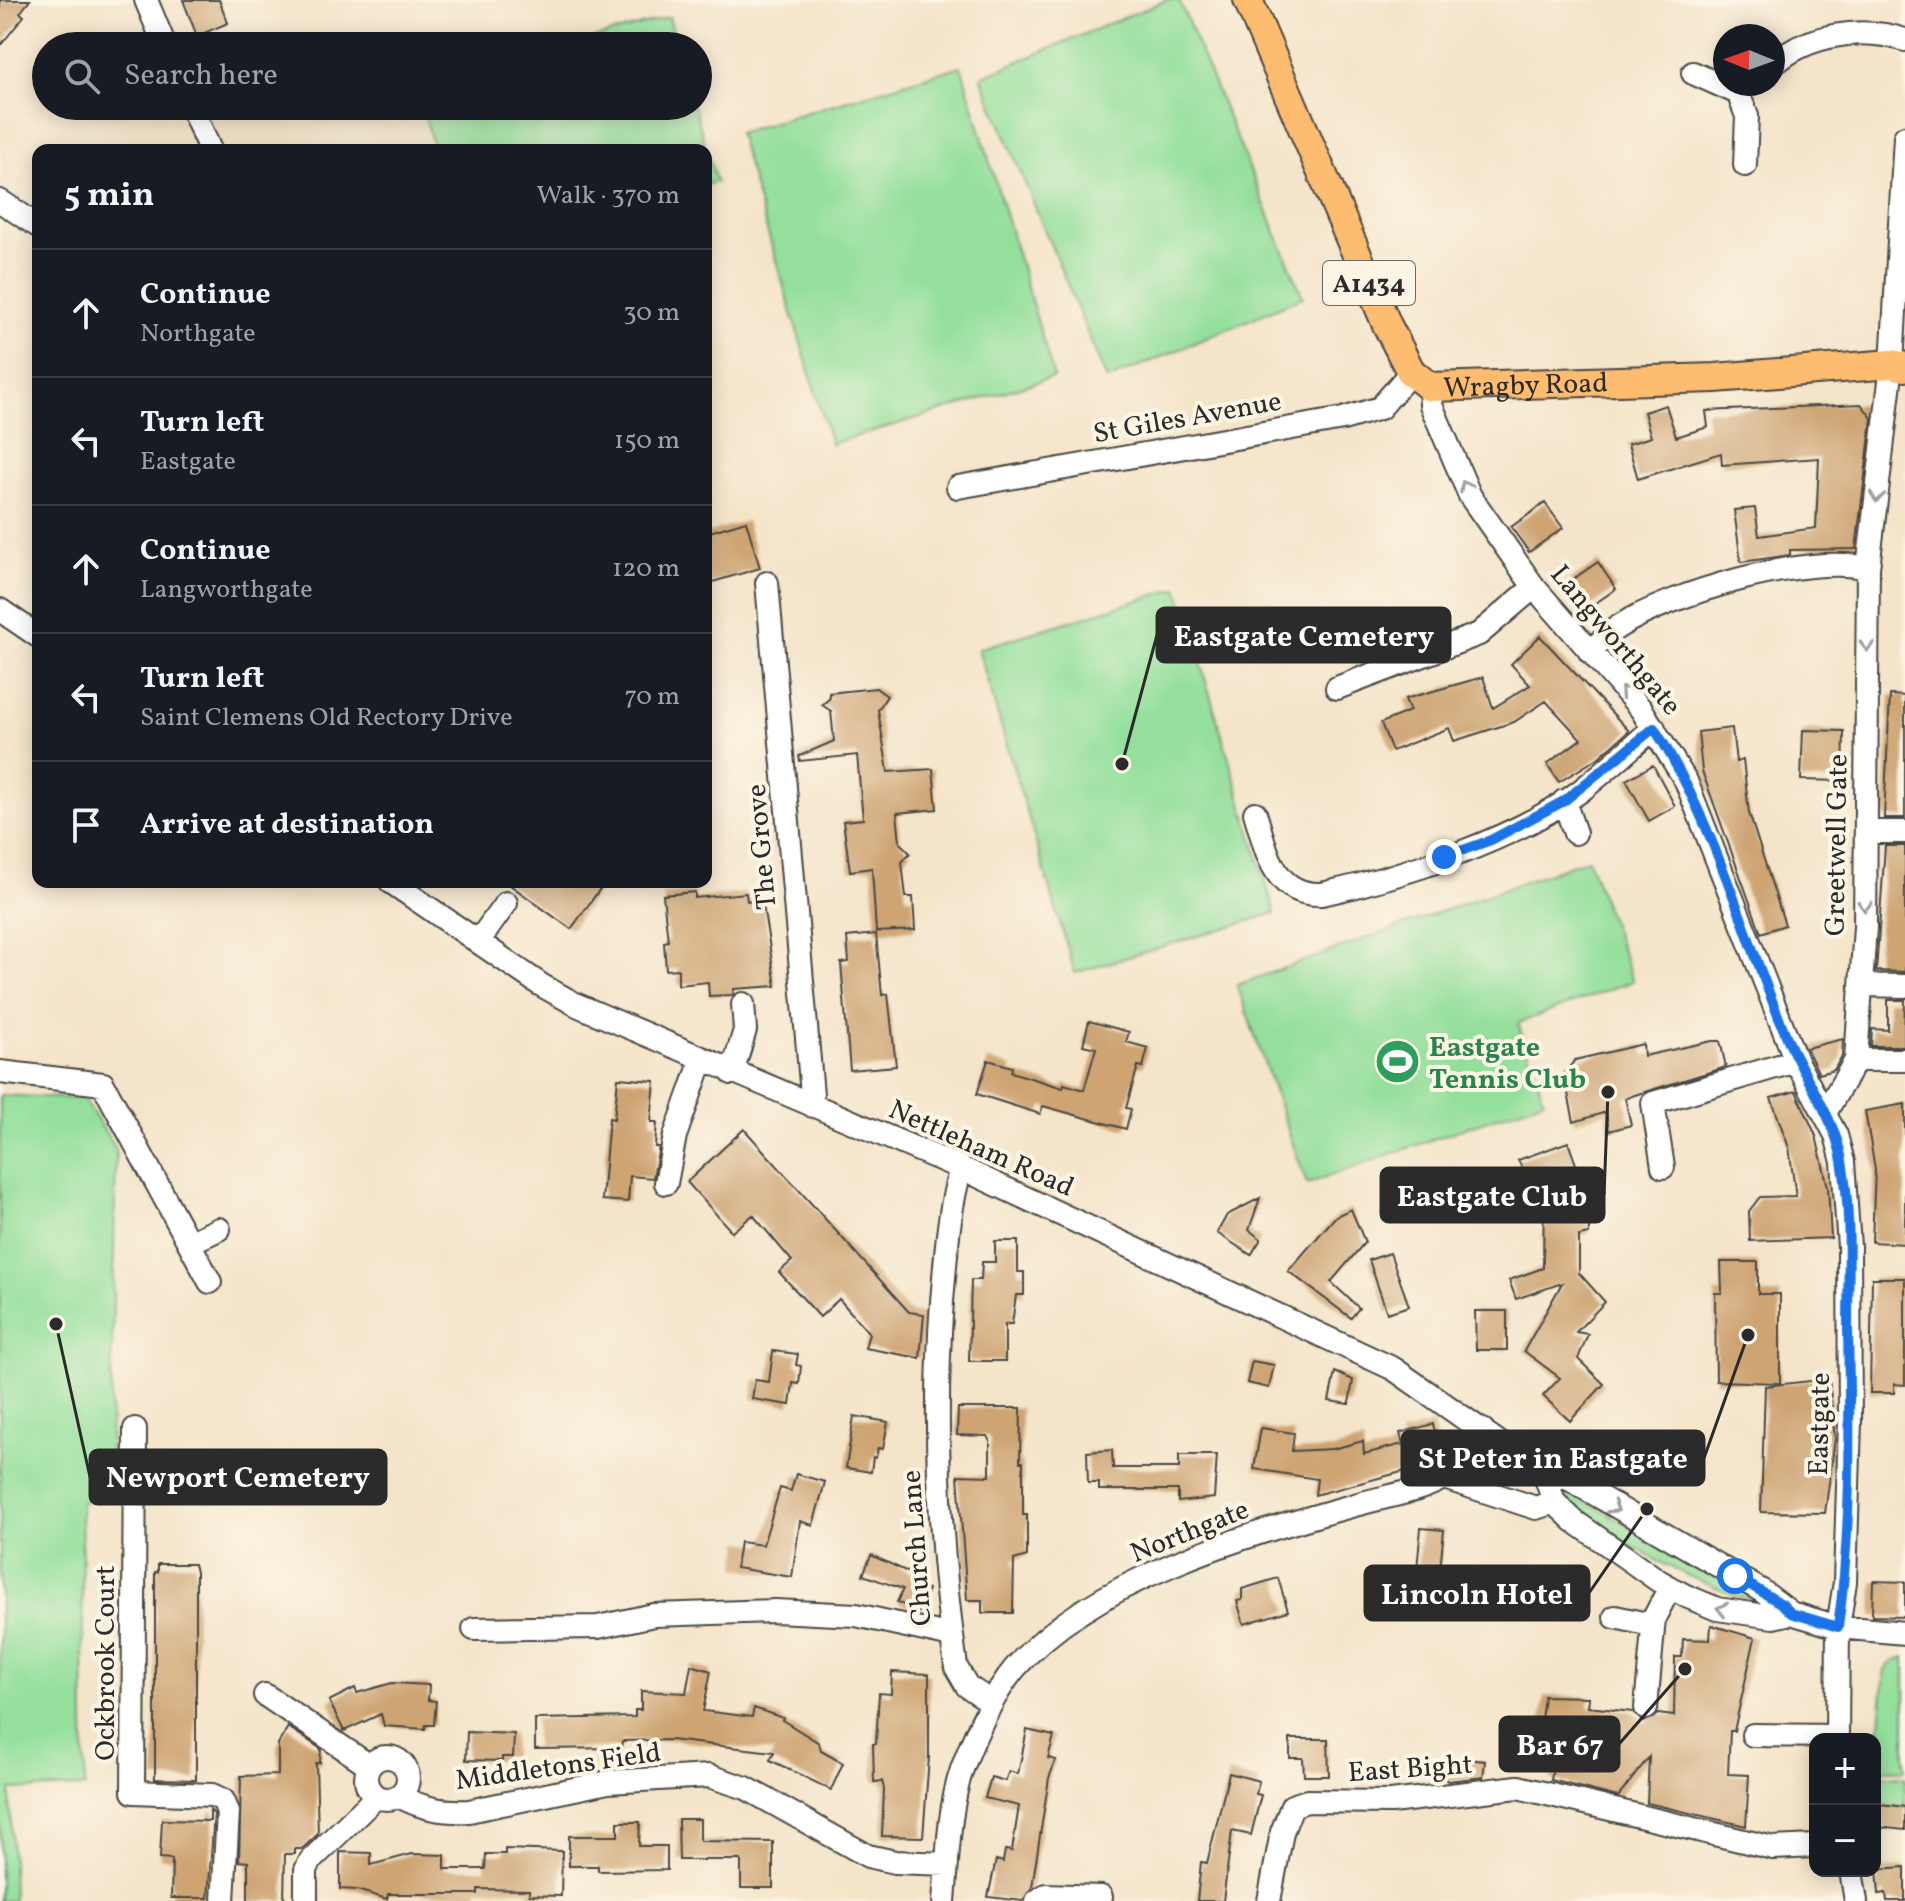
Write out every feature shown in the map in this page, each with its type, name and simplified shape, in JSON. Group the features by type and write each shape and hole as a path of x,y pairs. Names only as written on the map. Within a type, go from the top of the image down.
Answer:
{"main road":[{"name":"Wragby Road","path":"1248,0 1420,379 1715,378 1899,366"}],"street":[{"path":"146,0 159,32"},
{"path":"1785,57 1808,41 1884,33 1905,40"},
{"path":"1693,73 1713,79"},
{"path":"1745,96 1745,165"},
{"path":"197,120 207,144"},
{"name":"Greetwell Gate","path":"1825,1113 1856,1060 1866,832 1868,568 1899,366 1905,137"},
{"path":"0,201 32,222"},
{"name":"St Giles Avenue","path":"958,487 1343,419 1380,408 1420,379"},
{"name":"Langworthgate","path":"1420,379 1470,496 1534,587 1654,728 1686,781 1796,1061 1825,1113"},
{"path":"1590,652 1628,622 1711,587 1821,566 1847,564 1868,568"},
{"name":"The Grove","path":"767,583 813,1106"},
{"path":"1337,688 1479,634 1534,587"},
{"path":"0,610 32,632"},
{"path":"1255,813 1270,860 1291,889 1308,895 1322,894 1491,840 1564,801 1654,728"},
{"path":"1564,801 1575,833"},
{"path":"1866,832 1905,832"},
{"name":"Nettleham Road","path":"400,888 577,1005 961,1168 1394,1369 1545,1475"},
{"path":"478,942 506,903"},
{"path":"1861,985 1905,986"},
{"path":"732,1073 745,1030 743,1004"},
{"path":"666,1183 675,1136 702,1060"},
{"path":"1856,1060 1905,1060"},
{"path":"1663,1167 1653,1103 1796,1061"},
{"path":"0,1072 103,1084 210,1282"},
{"name":"Eastgate","path":"1825,1113 1836,1135 1843,1162 1849,1247 1850,1422 1845,1582 1838,1627 1837,1733"},
{"name":"Church Lane","path":"961,1168 949,1219 936,1385 939,1496 952,1636 960,1677 967,1686 991,1702"},
{"path":"189,1243 219,1229"},
{"name":"Ockbrook Court","path":"135,1429 133,1792 212,1795 223,1800 228,1812 223,1901"},
{"path":"1483,1430 1472,1454 1447,1479 1536,1508 1554,1502"},
{"path":"1791,1613 1773,1617 1717,1609 1670,1587 1596,1537 1554,1502 1545,1475 1569,1479 1762,1591 1791,1613 1838,1627 1905,1633"},
{"name":"Northgate","path":"991,1702 1017,1666 1043,1642 1076,1617 1156,1572 1263,1530 1447,1479"},
{"path":"1615,1617 1647,1624 1654,1618 1670,1587"},
{"path":"474,1629 598,1627 654,1615 775,1611 856,1615 952,1636"},
{"path":"1646,1708 1654,1618"},
{"path":"265,1695 370,1766"},
{"path":"944,1901 952,1811 962,1771 991,1702"},
{"path":"1753,1735 1809,1736"},
{"path":"306,1901 306,1870 311,1860 377,1796 366,1779 370,1766 387,1757 405,1766 407,1785 399,1796"},
{"name":"Middletons Field","path":"377,1796 388,1799 399,1796 419,1806 446,1812 469,1811 608,1782 709,1776 746,1788 868,1856 895,1862 947,1864"},
{"name":"East Bight","path":"1269,1901 1282,1832 1292,1806 1307,1801 1391,1802 1518,1787 1773,1848 1809,1846"},
{"path":"1852,1877 1856,1901"},
{"path":"1037,1901 1046,1895 1101,1897"}],"green space":[{"path":"1166,0 1179,0 1303,297 1107,380 981,77"},
{"path":"669,17 673,32 616,32"},
{"path":"961,66 1054,377 831,444 738,133"},
{"path":"426,120 698,120 705,144 432,144"},
{"path":"1178,588 1275,913 1075,973 978,649"},
{"name":"Eastgate Tennis Club","path":"1588,859 1633,981 1518,1023 1544,1100 1307,1184 1237,985"},
{"path":"0,1095 84,1099 116,1149 109,1500 81,1502 85,1787 10,1790 13,1901 0,1901"},
{"path":"1556,1484 1773,1608 1714,1587 1657,1561 1578,1510 1554,1490"},
{"path":"1905,1657 1905,1770 1881,1769 1879,1733 1885,1670 1893,1661"},
{"path":"1881,1775 1905,1777 1905,1807 1881,1805"}],"building":[{"path":"0,0 30,0 20,13 24,16 0,46"},
{"path":"183,0 219,0 228,23 207,32 195,32"},
{"path":"1861,404 1872,418 1856,549 1790,550 1790,555 1741,562 1734,510 1755,508 1759,536 1816,528 1819,458 1722,465 1721,453 1638,479 1628,444 1651,437 1644,412 1666,405 1676,437 1708,427 1706,411"},
{"path":"1545,503 1563,528 1529,552 1511,527"},
{"path":"746,521 760,568 712,582 712,531"},
{"path":"1598,562 1616,589 1584,611 1566,584"},
{"path":"1540,636 1629,731 1598,758 1559,782 1547,764 1581,739 1546,701 1514,722 1454,741 1449,728 1392,751 1381,723 1410,711 1405,699 1483,677 1493,708 1530,685 1511,664"},
{"path":"876,688 887,696 878,710 888,772 933,769 937,809 897,813 900,843 910,853 902,862 906,897 913,897 915,930 876,932 872,868 850,871 843,821 863,819 857,755 800,761 799,756 834,741 831,711 822,705 830,698 829,693"},
{"path":"1890,695 1905,696 1905,818 1884,818"},
{"path":"1732,728 1736,762 1743,760 1749,813 1785,925 1761,933 1702,771 1698,732"},
{"path":"1803,730 1844,731 1843,781 1801,780"},
{"path":"1653,765 1675,806 1649,821 1626,780"},
{"path":"1885,846 1905,846 1905,972 1876,971"},
{"path":"514,888 601,888 571,929"},
{"path":"695,892 695,898 746,893 747,901 762,899 776,986 734,989 733,995 709,996 708,982 678,985 678,969 666,970 664,942 668,941 663,895"},
{"path":"876,934 882,995 888,994 896,1066 850,1070 841,963 849,962 847,937"},
{"path":"1888,1000 1905,1000 1904,1046 1871,1046 1872,1029 1888,1030"},
{"path":"1089,1021 1129,1032 1126,1042 1148,1048 1143,1067 1138,1066 1126,1108 1131,1109 1126,1129 1043,1106 1040,1114 977,1094 988,1060 1012,1067 1011,1072 1063,1088 1064,1084 1084,1090 1096,1048 1083,1045"},
{"path":"1843,1039 1842,1056 1834,1070 1819,1074 1806,1048"},
{"path":"1720,1041 1726,1067 1625,1098 1631,1125 1609,1131 1606,1112 1574,1122 1564,1074 1575,1060 1643,1044 1644,1056"},
{"path":"618,1078 655,1081 651,1122 657,1122 655,1147 659,1147 653,1178 630,1176 628,1202 602,1200 609,1118 614,1119"},
{"path":"1796,1091 1816,1136 1828,1187 1831,1238 1750,1241 1749,1211 1760,1197 1796,1196 1789,1148 1771,1098"},
{"path":"1905,1104 1905,1244 1872,1242 1875,1169 1865,1111"},
{"path":"744,1129 909,1312 924,1314 920,1358 865,1348 869,1333 839,1299 820,1317 779,1272 792,1261 753,1215 732,1232 687,1182"},
{"path":"1568,1142 1589,1201 1589,1234 1579,1236 1579,1273 1605,1302 1576,1332 1588,1334 1578,1359 1604,1384 1570,1421 1543,1396 1560,1378 1524,1351 1562,1283 1516,1299 1509,1280 1543,1268 1544,1193 1536,1196 1518,1160"},
{"path":"1260,1198 1249,1230 1261,1239 1251,1255 1217,1233 1227,1215"},
{"path":"1351,1209 1365,1242 1331,1282 1359,1308 1351,1318 1288,1271 1336,1216"},
{"path":"995,1241 1018,1241 1018,1272 1024,1272 1024,1295 1016,1295 1012,1324 1005,1324 1005,1361 969,1361 971,1280 981,1280 982,1262 995,1262"},
{"path":"1390,1253 1409,1306 1387,1313 1369,1260"},
{"path":"1721,1262 1758,1262 1758,1294 1780,1294 1780,1383 1716,1381 1715,1293 1722,1293"},
{"path":"1872,1278 1905,1278 1905,1385 1894,1384 1894,1393 1870,1393"},
{"path":"1475,1311 1507,1311 1507,1350 1476,1350"},
{"path":"773,1351 798,1354 796,1365 801,1366 799,1384 793,1383 790,1405 752,1399 755,1380 769,1382"},
{"path":"1252,1361 1274,1365 1269,1388 1247,1383"},
{"path":"1335,1372 1353,1380 1349,1404 1329,1401"},
{"path":"1829,1379 1835,1439 1825,1513 1761,1512 1765,1386"},
{"path":"958,1408 1021,1408 1020,1462 1023,1462 1023,1515 1027,1515 1027,1556 1014,1560 1013,1613 982,1613 982,1600 967,1600 958,1475 990,1476 990,1440 988,1436 957,1435"},
{"path":"854,1416 888,1422 883,1449 878,1448 876,1458 873,1457 871,1472 846,1468"},
{"path":"1433,1424 1443,1461 1315,1495 1317,1479 1254,1469 1261,1428 1294,1433 1292,1451 1333,1449 1363,1441 1364,1454 1403,1444 1400,1433"},
{"path":"1112,1450 1113,1468 1179,1468 1179,1455 1217,1455 1214,1498 1178,1502 1178,1490 1099,1490 1099,1483 1088,1483 1087,1452"},
{"path":"796,1474 825,1482 813,1525 800,1521 792,1577 736,1568 740,1542 763,1545 780,1488 791,1491"},
{"path":"1421,1528 1444,1530 1439,1579 1434,1579 1432,1605 1403,1602 1407,1568 1417,1569"},
{"path":"871,1555 923,1579 920,1586 928,1589 919,1612 897,1602 903,1589 863,1575"},
{"path":"158,1564 194,1564 196,1572 196,1780 155,1779 155,1572 158,1572"},
{"path":"1278,1578 1288,1611 1244,1624 1237,1601 1242,1600 1242,1589"},
{"path":"1873,1581 1905,1582 1905,1617 1872,1616"},
{"path":"1711,1625 1755,1638 1734,1731 1730,1731 1728,1774 1749,1775 1746,1826 1647,1803 1649,1757 1618,1797 1551,1780 1558,1737 1539,1735 1544,1696 1589,1697 1588,1707 1633,1712 1644,1722 1658,1714 1674,1716 1675,1657 1682,1657 1683,1639 1710,1640"},
{"path":"691,1665 711,1671 703,1711 752,1717 754,1708 783,1718 819,1743 821,1751 843,1763 831,1790 770,1760 774,1752 671,1740 622,1741 621,1748 535,1749 535,1719 635,1717 635,1710 641,1710 641,1691 686,1693"},
{"path":"892,1672 929,1674 929,1757 923,1837 882,1836 884,1789 882,1781 874,1782 873,1744 876,1744 879,1693 891,1694"},
{"path":"392,1683 429,1685 428,1700 436,1701 434,1725 426,1725 425,1729 384,1726 381,1714 344,1731 329,1701 355,1688 357,1693"},
{"path":"288,1727 321,1749 320,1763 316,1763 318,1834 302,1849 295,1849 295,1854 285,1854 284,1901 248,1901 248,1862 239,1861 241,1776 278,1775 278,1744"},
{"path":"1027,1730 1054,1736 1048,1758 1056,1760 1049,1778 1032,1887 1023,1901 988,1897 996,1860 1003,1862 1005,1850 1012,1851 1019,1806 985,1798 991,1777 1005,1781 1009,1771 1018,1774"},
{"path":"467,1732 514,1734 513,1757 502,1757 502,1761 466,1760"},
{"path":"1290,1739 1328,1739 1329,1776 1304,1776 1303,1758 1290,1758"},
{"path":"1447,1757 1485,1761 1483,1777 1448,1781 1445,1779"},
{"path":"1229,1773 1259,1781 1256,1794 1261,1795 1251,1835 1232,1831 1223,1901 1197,1901 1201,1862 1207,1863"},
{"path":"1881,1804 1905,1807 1905,1830 1881,1827"},
{"path":"210,1810 214,1814 208,1898 171,1898 172,1859 160,1858 162,1820 210,1821"},
{"path":"678,1819 700,1819 700,1841 773,1842 773,1888 741,1888 741,1860 679,1860"},
{"path":"618,1822 640,1822 639,1846 667,1846 667,1870 598,1871 598,1866 569,1866 569,1836 618,1836"},
{"path":"505,1849 562,1851 561,1896 529,1895 529,1890 478,1889 478,1894 388,1894 387,1899 357,1890 340,1889 340,1852 371,1853 371,1865 412,1854 445,1855 445,1869 485,1869 486,1854 505,1854"},
{"path":"1905,1867 1905,1901 1887,1901 1886,1893 1879,1894 1878,1877 1881,1877 1881,1869"}],"place":[{"name":"Eastgate Cemetery","path":"1122,764"},
{"name":"Eastgate Tennis Club","path":"1398,1062"},
{"name":"Eastgate Club","path":"1608,1092"},
{"name":"Newport Cemetery","path":"56,1324"},
{"name":"St Peter in Eastgate","path":"1748,1335"},
{"name":"Lincoln Hotel","path":"1647,1509"},
{"name":"Bar 67","path":"1685,1669"}],"route":[{"path":"1444,857 1491,840 1579,792 1654,728 1686,781 1796,1061 1836,1135 1843,1162 1849,1247 1850,1422 1845,1582 1838,1627 1791,1613 1782,1604 1735,1576"}]}
